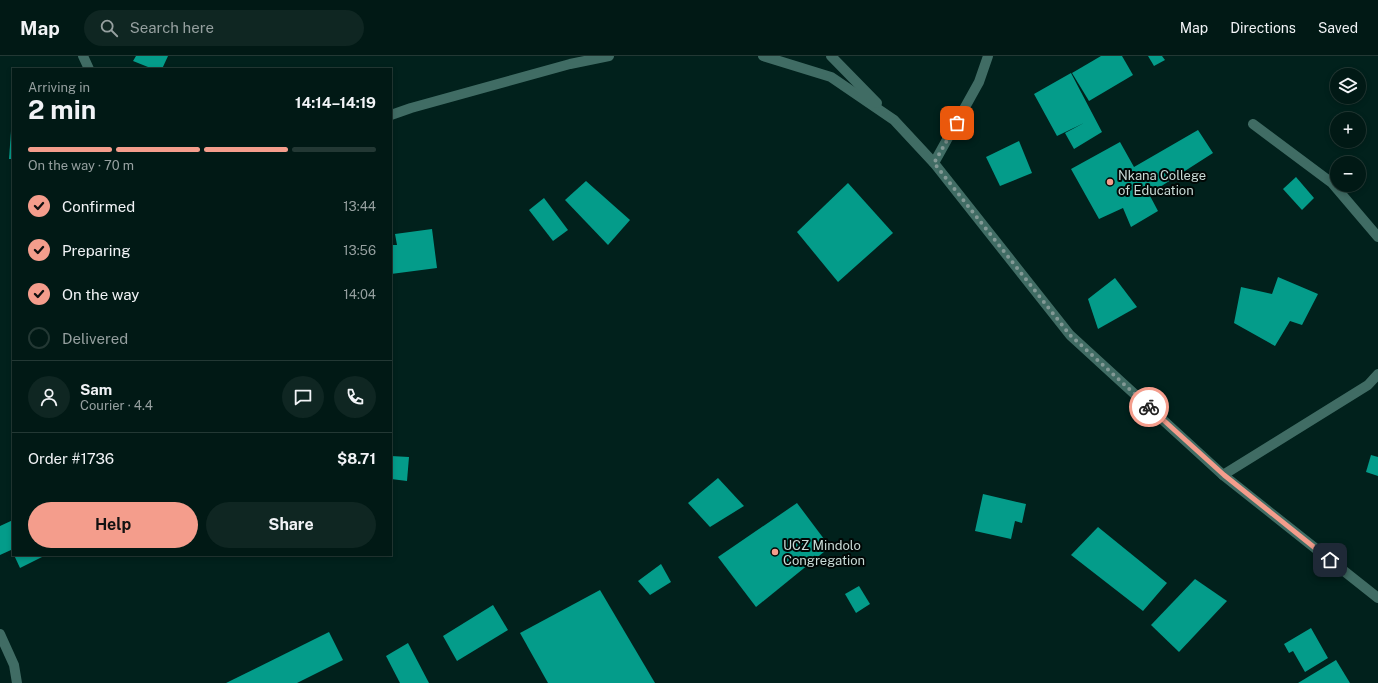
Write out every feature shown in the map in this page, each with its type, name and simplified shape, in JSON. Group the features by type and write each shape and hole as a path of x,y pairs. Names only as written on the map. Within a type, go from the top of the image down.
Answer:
{"street":[{"path":"83,56 89,68"},
{"path":"392,115 570,64 609,56"},
{"path":"763,56 831,77 894,120"},
{"path":"831,56 934,163 1070,335 1224,475 1378,598"},
{"path":"934,163 979,82 988,56"},
{"path":"1253,124 1332,183 1378,237"},
{"path":"1224,475 1368,385 1378,374"},
{"path":"0,634 14,665 17,683"}],"building":[{"path":"136,56 168,56 162,68 150,68 133,61"},
{"path":"1101,56 1122,56 1133,75 1089,101 1072,73"},
{"path":"1148,56 1162,56 1165,60 1154,66"},
{"path":"1071,73 1102,132 1074,149 1065,133 1084,123 1057,136 1034,94"},
{"name":"Nkana College of Education","path":"1198,130 1213,153 1149,194 1158,211 1131,227 1123,208 1099,219 1071,169 1120,142 1134,167"},
{"path":"11,131 12,131 12,159 9,159"},
{"path":"1019,141 1032,173 1000,186 986,157"},
{"path":"1296,177 1314,198 1302,210 1283,189"},
{"path":"586,181 630,220 608,245 565,200"},
{"path":"848,183 893,233 838,282 797,232"},
{"path":"544,198 568,230 553,241 529,210"},
{"path":"432,229 437,268 392,274 392,245 397,245 395,234"},
{"path":"1278,277 1318,294 1302,325 1290,321 1275,346 1234,323 1241,287 1272,294"},
{"path":"1115,278 1137,307 1098,329 1088,299"},
{"path":"1371,455 1378,457 1378,476 1366,472"},
{"path":"392,456 409,457 407,481 392,479"},
{"path":"718,478 744,506 710,527 688,503"},
{"path":"983,494 1026,504 1022,523 1015,521 1011,539 975,531"},
{"name":"UCZ Mindolo Congregation","path":"797,503 830,547 756,607 718,557"},
{"path":"12,520 12,552 11,550 0,555 0,526"},
{"path":"1098,527 1167,583 1143,611 1071,555"},
{"path":"14,556 44,556 20,568"},
{"path":"661,564 671,582 650,595 638,581"},
{"path":"1195,579 1227,601 1179,652 1151,625"},
{"path":"859,586 870,604 856,613 845,594"},
{"path":"600,590 655,683 548,683 520,633"},
{"path":"493,605 508,630 457,661 443,636"},
{"path":"1311,628 1328,658 1305,672 1293,651 1289,653 1284,644"},
{"path":"329,632 343,660 297,683 226,683"},
{"path":"408,643 429,683 400,683 386,656"},
{"path":"1336,660 1350,683 1298,683"}],"way so far":[{"path":"957,123 934,163 1070,335 1149,407"}],"place":[{"name":"Nkana College of Education","path":"1110,182"},
{"name":"UCZ Mindolo Congregation","path":"775,552"}],"route":[{"path":"1149,407 1224,475 1330,560"}]}
